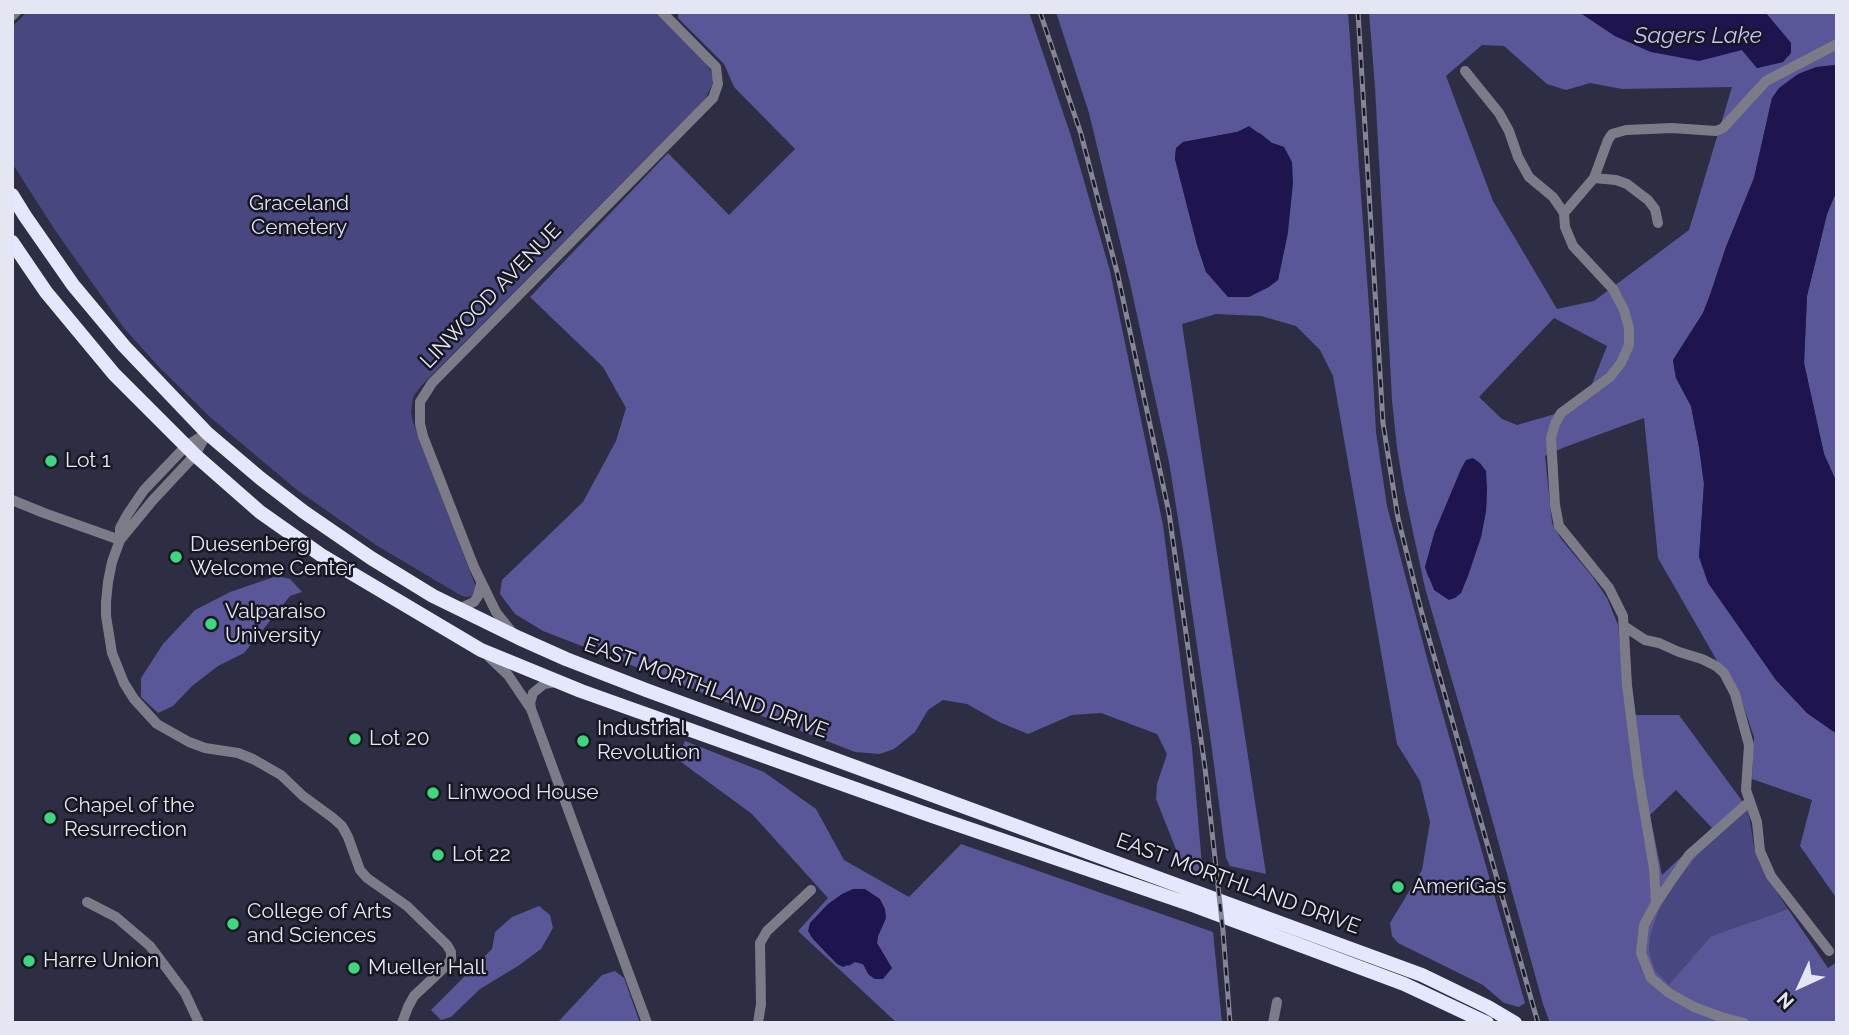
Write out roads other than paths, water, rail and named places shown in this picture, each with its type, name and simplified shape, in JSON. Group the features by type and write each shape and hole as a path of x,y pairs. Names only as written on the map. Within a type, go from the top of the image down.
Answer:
{"highway":[{"name":"EAST MORTHLAND DRIVE","path":"12,195 73,285 124,346 207,433 304,512 371,558 458,609 566,659 646,690 1422,975 1515,1023"},
{"name":"EAST MORTHLAND DRIVE","path":"12,242 46,292 114,374 190,450 260,512 321,555 481,650 556,681 941,819 1195,906 1404,984 1487,1023"}],"street":[{"path":"12,16 16,12"},
{"name":"LINWOOD AVENUE","path":"516,637 502,621 481,584 423,436 420,402 432,383 713,98 718,84 716,67 662,12"},
{"path":"1564,213 1594,178 1612,134 1626,130 1672,128 1716,131 1732,120 1766,81 1837,44"},
{"path":"1465,71 1499,113 1529,177 1553,197 1564,213 1564,227 1573,246 1613,289 1624,310 1629,328 1629,345 1621,363 1610,377 1561,413 1551,438 1559,526 1609,588 1623,616 1637,773 1654,869 1656,903"},
{"path":"1594,178 1616,180 1638,191 1655,209 1658,223"},
{"path":"207,433 136,500 120,528 120,540 108,582 106,616 114,660 134,699 157,724 172,734 205,748 253,758 281,775 303,796 333,818 342,826 360,870 367,878 407,905 447,945 451,959 414,996 402,1023"},
{"path":"12,500 120,540"},
{"path":"458,609 474,602 481,584"},
{"path":"1624,626 1645,640 1702,659 1724,673 1735,694 1749,745 1746,790 1757,822 1760,851 1772,876 1829,951"},
{"path":"481,650 508,675 531,709"},
{"path":"556,681 544,684 533,693 531,709 648,1023"},
{"path":"1744,1023 1694,1007 1669,993 1651,978 1641,953 1644,925 1689,855 1749,802"},
{"path":"758,1023 761,1004 760,943 767,931 811,890"},
{"path":"87,902 116,918 150,946 185,993 199,1023"},
{"path":"1273,1023 1277,1002"}],"water":[{"name":"Sagers Lake","path":"1579,12 1765,12 1791,43 1791,53 1783,62 1757,68 1742,50 1699,61 1651,52 1615,36"},
{"name":"Sagers Lake","path":"1837,66 1837,190 1827,214 1807,296 1804,363 1824,454 1837,483 1837,734 1807,713 1776,680 1708,583 1699,557 1704,484 1699,447 1691,406 1676,378 1673,360 1703,313 1710,295 1754,178 1772,98 1779,88 1798,74 1816,67"},
{"path":"1249,126 1272,143 1284,147 1292,162 1293,183 1288,232 1278,280 1249,297 1228,297 1206,272 1175,159 1176,148 1183,142 1237,132"},
{"path":"1473,458 1486,471 1486,511 1481,537 1461,593 1449,600 1434,590 1425,567 1435,531 1461,469 1466,460"},
{"path":"853,889 865,889 880,899 885,909 886,918 877,943 892,968 883,979 875,979 869,975 863,964 855,962 843,967 837,964 808,931 810,923 828,904"}],"railway":[{"path":"1040,12 1081,134 1118,276 1169,513 1205,768 1230,1023"},
{"path":"1358,12 1383,423 1398,518 1422,614 1538,1023"}],"place":[{"name":"Lot 1","path":"51,461"},
{"name":"Duesenberg Welcome Center","path":"176,557"},
{"name":"Valparaiso University","path":"211,624"},
{"name":"Lot 20","path":"355,739"},
{"name":"Industrial Revolution","path":"583,741"},
{"name":"Linwood House","path":"433,793"},
{"name":"Chapel of the Resurrection","path":"50,818"},
{"name":"Lot 22","path":"438,855"},
{"name":"AmeriGas","path":"1398,887"},
{"name":"College of Arts and Sciences","path":"233,924"},
{"name":"Harre Union","path":"29,961"},
{"name":"Mueller Hall","path":"354,968"}],"park label":[{"name":"Graceland Cemetery","path":"299,216"}]}
